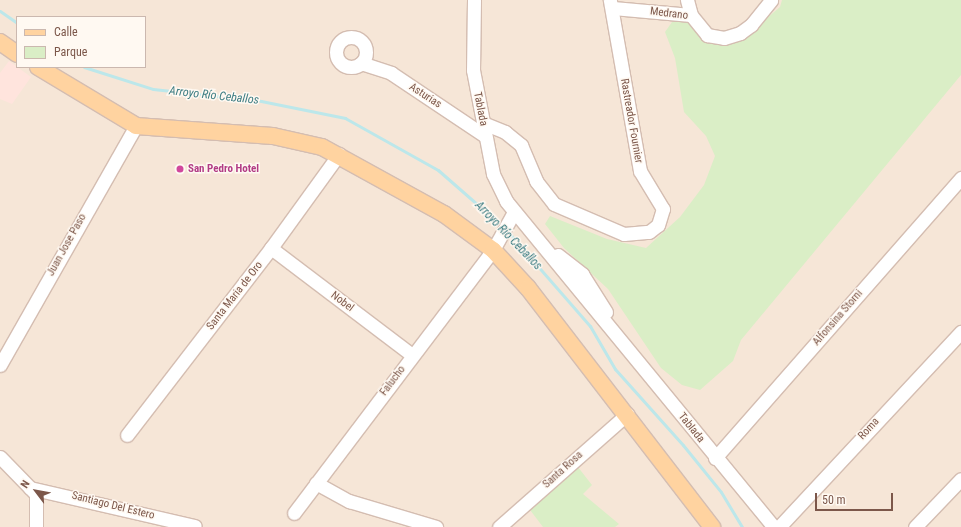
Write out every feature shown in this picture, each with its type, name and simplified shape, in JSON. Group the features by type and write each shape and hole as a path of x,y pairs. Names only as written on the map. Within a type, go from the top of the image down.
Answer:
{"main road":[{"path":"0,42 16,53"},
{"path":"40,68 136,126 273,136 339,154 424,200 496,244 528,288 627,414 712,527"}],"street":[{"name":"Tablada","path":"474,0 471,55 484,129 497,185 511,216 545,246 611,325 715,458 774,527"},
{"path":"687,0 691,15"},
{"name":"Medrano","path":"612,4 691,15 707,35 724,38 740,33 751,25 771,0"},
{"name":"Rastreador Fournier","path":"484,129 505,132 521,145 536,181 554,204 624,234 649,232 658,225 663,209 640,171 612,4"},
{"name":"Asturias","path":"361,63 391,73 484,129"},
{"name":"Juan Jose Paso","path":"1,362 136,126"},
{"name":"Santa Maria de Oro","path":"127,435 272,248 339,154"},
{"name":"Alfonsina Storni","path":"715,458 961,178"},
{"path":"496,244 511,216"},
{"name":"Falucho","path":"294,513 496,244"},
{"name":"Nobel","path":"272,248 412,356"},
{"name":"Roma","path":"779,527 961,332"},
{"name":"Santa Rosa","path":"499,527 627,414"},
{"path":"0,457 30,488 38,505 36,527"},
{"path":"915,527 961,479"},
{"path":"316,483 349,501 436,527"},
{"name":"Santiago Del Estero","path":"30,488 195,526"}],"shaded area":[{"path":"0,0 961,0 961,527 0,527"},
{"path":"9,61 16,66 16,68 19,68 31,77 12,104 0,99 0,73"}],"green space":[{"path":"782,0 961,0 961,75 741,340 733,361 700,390 682,385 661,368 608,289 564,248 545,224 550,216 607,239 646,248 680,217 704,185 715,156 706,136 684,112 675,58 665,32 672,22 688,22 708,42 727,45 754,29 780,7"},
{"path":"574,462 592,485 583,494 619,524 615,527 543,527 527,506"}],"waterway":[{"name":"Arroyo Río Ceballos","path":"0,11 16,22"},
{"name":"Arroyo Río Ceballos","path":"87,68 153,89 261,101 345,118 438,170 503,227"},
{"name":"Arroyo Río Ceballos","path":"508,232 590,326 615,369 683,445 721,492 742,527"}],"place":[{"name":"San Pedro Hotel","path":"180,169"}]}
